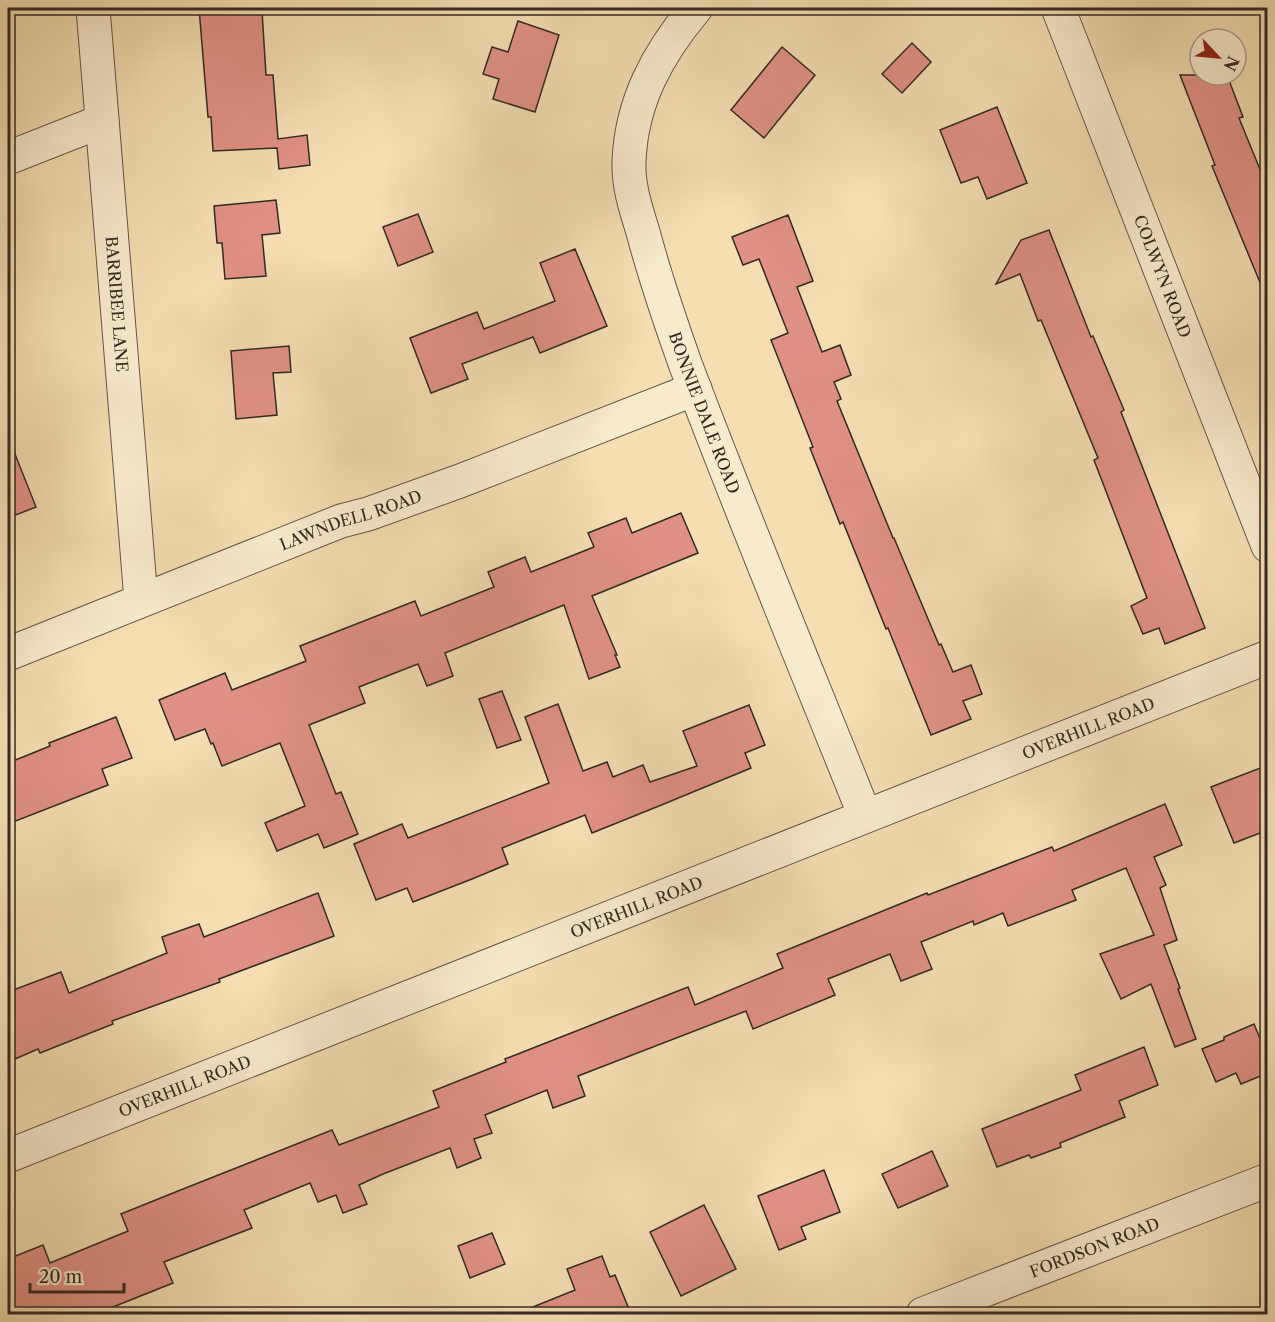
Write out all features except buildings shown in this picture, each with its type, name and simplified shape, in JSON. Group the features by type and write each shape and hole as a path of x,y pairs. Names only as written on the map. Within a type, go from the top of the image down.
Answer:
{"street":[{"name":"BARRIBEE LANE","path":"93,8 141,600"},
{"name":"BONNIE DALE ROAD","path":"696,8 655,64 640,97 632,129 629,163 630,188 659,292 695,389 865,816"},
{"name":"COLWYN ROAD","path":"1058,8 1268,546"},
{"path":"8,158 102,121"},
{"name":"LAWNDELL ROAD","path":"8,654 341,521 368,514 460,481 695,389"},
{"name":"OVERHILL ROAD","path":"8,1156 1268,657"},
{"name":"FORDSON ROAD","path":"923,1314 1268,1180"}]}
